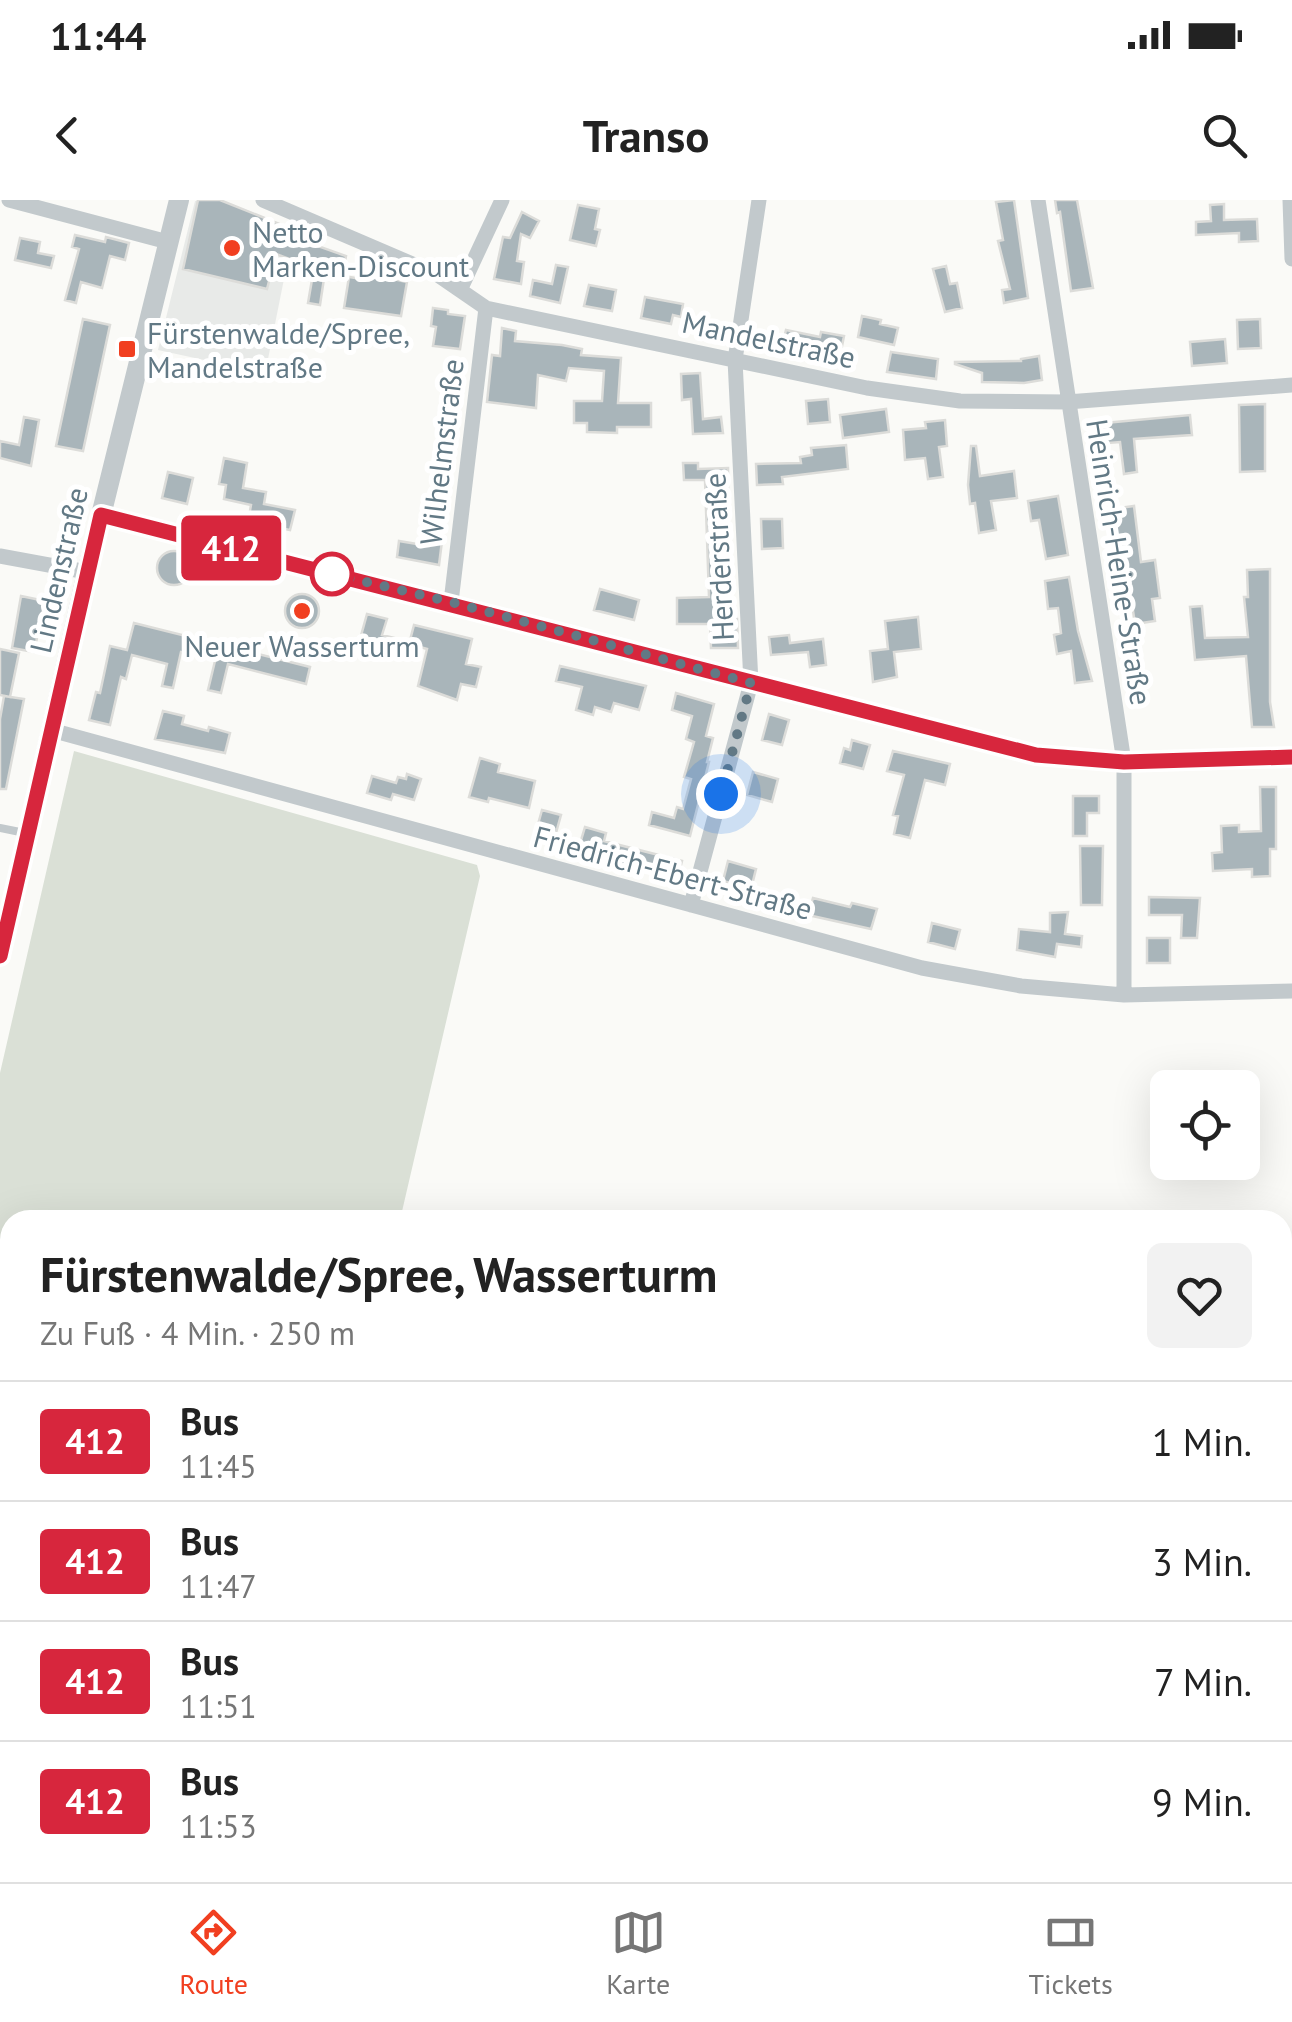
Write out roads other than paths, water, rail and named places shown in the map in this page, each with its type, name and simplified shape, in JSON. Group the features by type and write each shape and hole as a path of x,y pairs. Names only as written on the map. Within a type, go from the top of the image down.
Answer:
{"street":[{"path":"9,200 168,242"},
{"name":"Lindenstraße","path":"0,956 87,572 179,200"},
{"name":"Mandelstraße","path":"263,200 438,275 486,308 867,388 960,401 1067,402 1292,384"},
{"path":"460,290 502,200"},
{"name":"Herderstraße","path":"691,905 751,683 735,360 759,200"},
{"name":"Heinrich-Heine-Straße","path":"1038,200 1124,762 1124,995"},
{"path":"1290,200 1292,259"},
{"name":"Wilhelmstraße","path":"451,602 486,308"},
{"path":"101,515 1036,755 1124,762 1292,757"},
{"path":"0,556 87,572"},
{"name":"Friedrich-Ebert-Straße","path":"52,730 922,968 1021,986 1124,995 1292,991"}],"lane":[{"path":"0,828 28,833"}],"place":[{"name":"Netto Marken-Discount","path":"232,248"},
{"name":"Fürstenwalde/Spree, Mandelstraße","path":"127,349"},
{"name":"Neuer Wasserturm","path":"302,611"}]}
